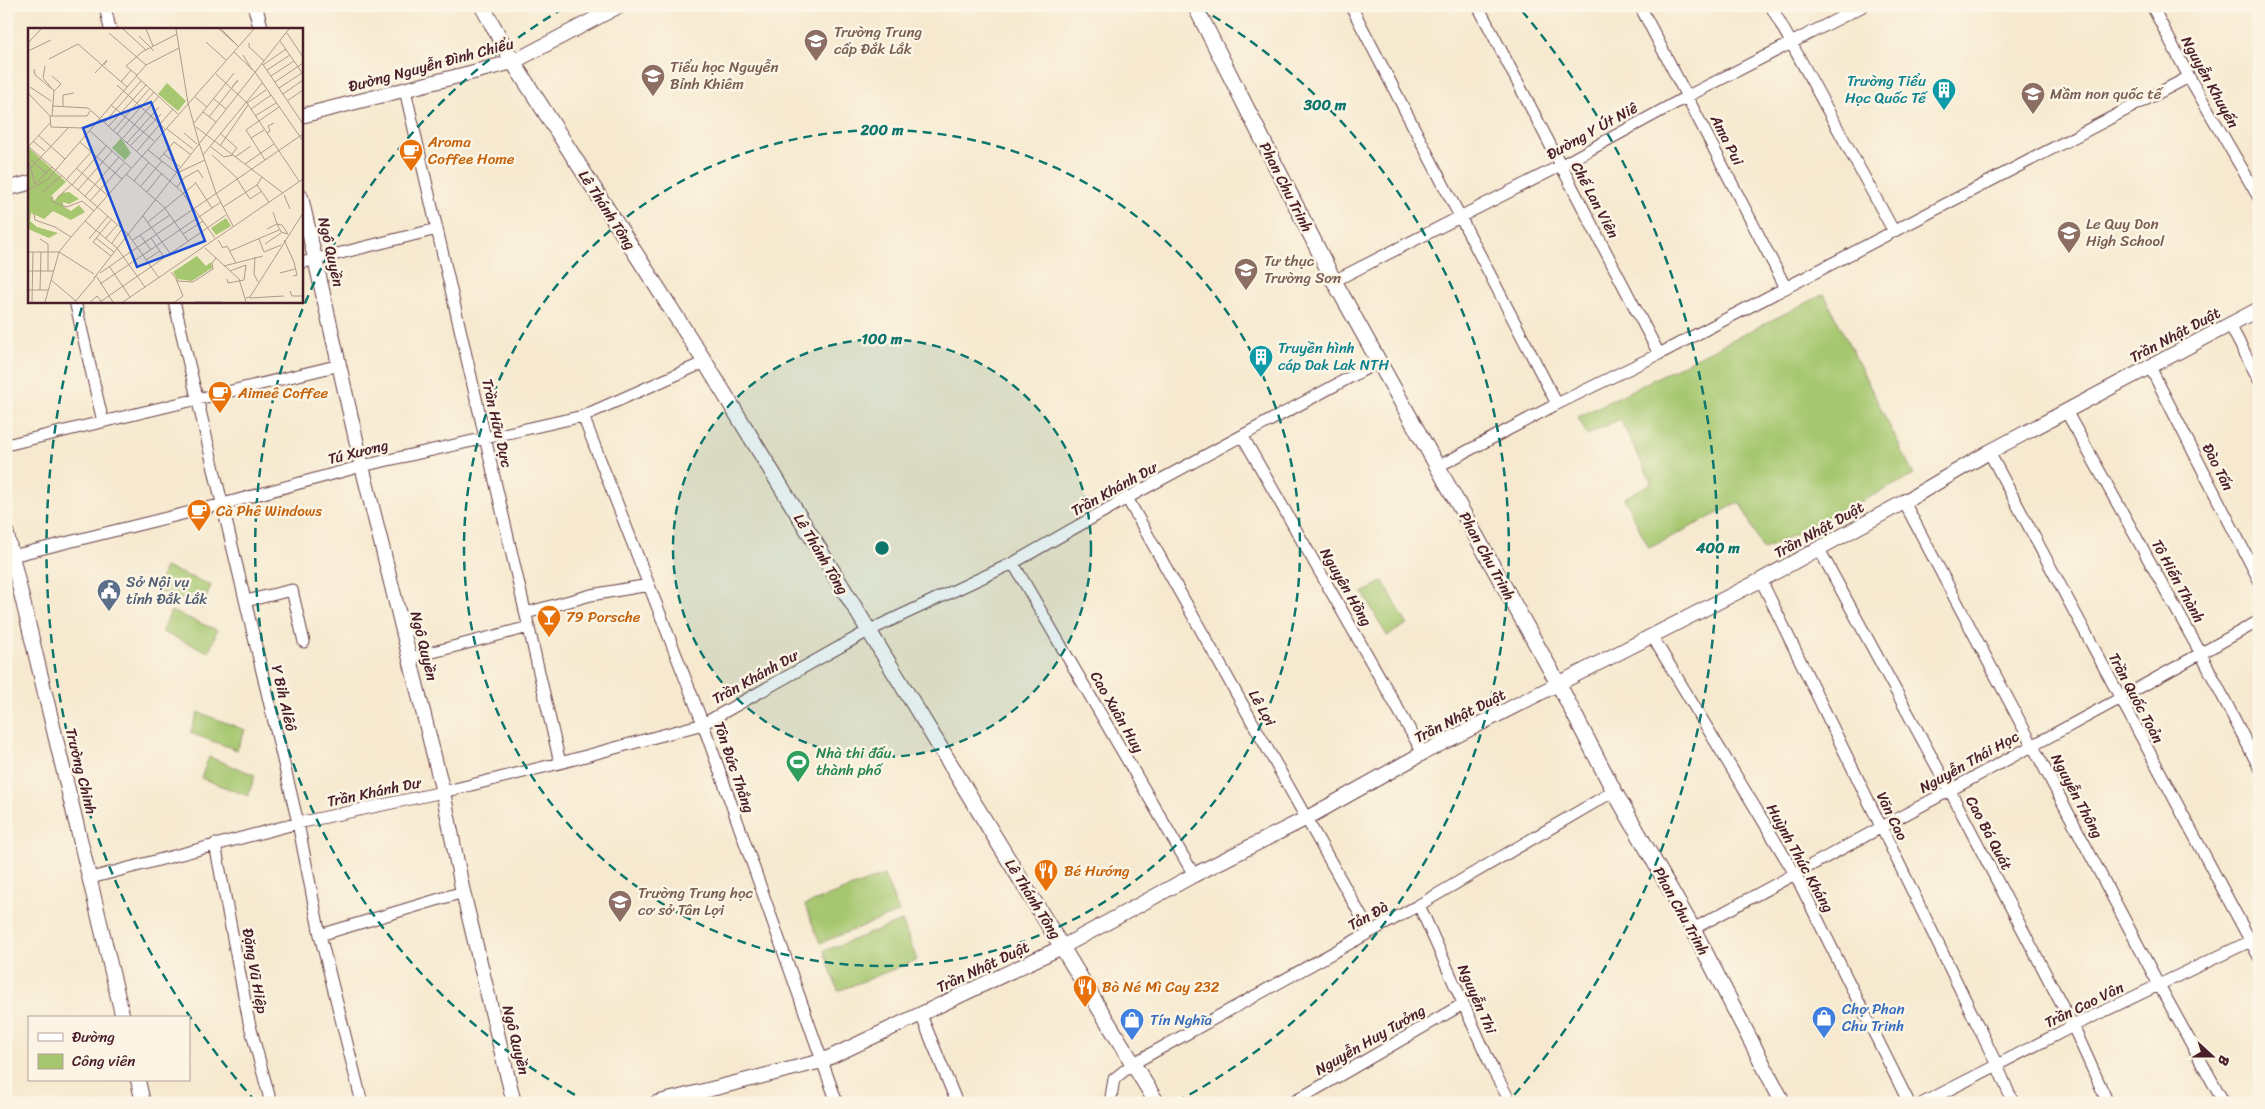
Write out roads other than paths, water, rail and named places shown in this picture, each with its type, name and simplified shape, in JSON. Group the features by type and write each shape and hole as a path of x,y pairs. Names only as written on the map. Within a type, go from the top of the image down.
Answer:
{"main road":[{"name":"Lê Thánh Tông","path":"482,6 513,62 705,362 1157,1103"},
{"name":"Phan Chu Trinh","path":"1195,6 1334,280 1559,685 1614,790 1693,929 1783,1103"}],"street":[{"path":"105,6 110,28"},
{"path":"255,6 261,28"},
{"name":"Đường Nguyễn Đình Chiểu","path":"302,116 513,62 618,6"},
{"path":"1351,6 1459,218 1557,404"},
{"name":"Chế Lan Viên","path":"1478,6 1659,354"},
{"name":"Ama Pui","path":"1640,6 1786,288"},
{"path":"1771,6 1894,230"},
{"name":"Đường Y Út Niê","path":"1334,280 1560,166 1688,96 1863,6"},
{"name":"Nguyễn Khuyến","path":"2152,6 2189,77 2259,198"},
{"path":"1437,467 1557,404 1659,354 2189,77"},
{"name":"Trần Hữu Dực","path":"405,90 560,763"},
{"path":"6,189 28,183"},
{"name":"Ngô Quyền","path":"302,201 362,466 443,792 462,892 514,1103"},
{"path":"302,263 437,229"},
{"path":"75,302 103,422"},
{"name":"Y Bih Alêô","path":"174,302 298,823 320,935 362,1103"},
{"name":"Trần Nhật Duật","path":"656,1103 822,1061 1062,948 1194,875 1307,818 1423,753 1761,580 1904,502 1990,452 2259,309"},
{"path":"2230,324 2259,380"},
{"name":"Trần Khánh Dư","path":"91,878 298,823 443,792 560,763 703,724 868,631 1013,563 1380,361"},
{"name":"Tú Xương","path":"12,556 223,504 362,466 583,416 705,362"},
{"path":"6,445 340,365"},
{"name":"Đào Tấn","path":"2150,367 2259,580"},
{"name":"Tô Hiến Thành","path":"2066,411 2200,652 2259,767"},
{"name":"Tôn Đức Thắng","path":"583,416 703,724 837,1103"},
{"name":"Nguyên Hồng","path":"1243,437 1423,753"},
{"name":"Trần Quốc Toản","path":"1990,452 2120,699 2255,939 2259,957"},
{"name":"Lê Lợi","path":"1128,498 1370,932"},
{"name":"Nguyễn Thông","path":"1904,502 2159,985 2224,1103"},
{"name":"Trường Chinh","path":"6,532 124,1016"},
{"name":"Cao Bá Quát","path":"1819,549 1949,789 2073,1026 2108,1103"},
{"name":"Cao Xuân Huy","path":"1013,563 1194,875"},
{"name":"Văn Cao","path":"1761,580 1997,1065 2013,1103"},
{"path":"526,613 591,595 649,585"},
{"path":"246,601 292,590 304,642"},
{"name":"Nguyễn Thái Học","path":"1693,929 1881,828 1949,789 2120,699 2200,652 2259,621"},
{"path":"410,658 529,628"},
{"name":"Huỳnh Thúc Kháng","path":"1652,636 1795,874 1909,1103"},
{"name":"Tản Đà","path":"1110,1103 1114,1079 1134,1063 1419,905 1614,790"},
{"name":"Đặng Vũ Hiệp","path":"215,844 249,1022 271,1103"},
{"path":"320,935 462,892"},
{"name":"Nguyễn Thi","path":"1419,905 1493,1070 1511,1103"},
{"name":"Trần Cao Vân","path":"1923,1103 2073,1026 2255,939"},
{"name":"Nguyễn Huy Tưởng","path":"1292,1103 1463,1004"},
{"path":"920,1014 957,1103"},
{"path":"139,1082 144,1103"}],"place":[{"name":"Trường Trung cấp Đắk Lắk","path":"816,62"},
{"name":"Tiểu học Nguyễn Bỉnh Khiêm","path":"653,97"},
{"name":"Trường Tiểu Học Quốc Tế","path":"1944,111"},
{"name":"Mầm non quốc tế","path":"2033,115"},
{"name":"Aroma Coffee Home","path":"411,172"},
{"name":"Le Quy Don High School","path":"2069,254"},
{"name":"Tư thục Trường Sơn","path":"1246,291"},
{"name":"Truyền hình cáp Dak Lak NTH","path":"1261,378"},
{"name":"Aimeê Coffee","path":"220,414"},
{"name":"Cà Phê Windows","path":"199,532"},
{"name":"Sở Nội vụ tỉnh Đắk Lắk","path":"109,612"},
{"name":"79 Porsche","path":"549,638"},
{"name":"Nhà thi đấu thành phố","path":"798,783"},
{"name":"Bé Hướng","path":"1046,892"},
{"name":"Trường Trung học cơ sở Tân Lợi","path":"620,923"},
{"name":"Bò Né Mì Cay 232","path":"1085,1008"},
{"name":"Chợ Phan Chu Trinh","path":"1824,1039"},
{"name":"Tín Nghĩa","path":"1132,1041"}]}
